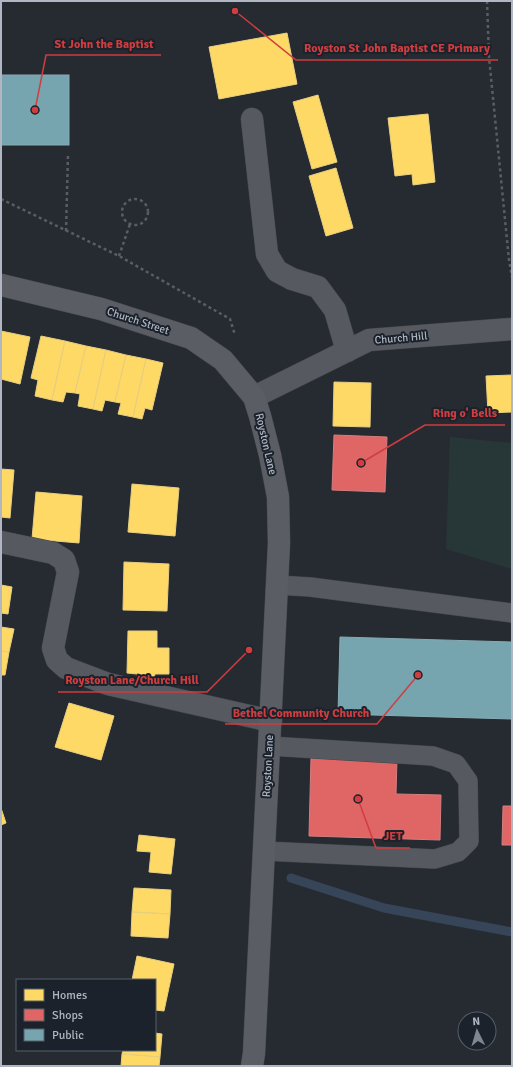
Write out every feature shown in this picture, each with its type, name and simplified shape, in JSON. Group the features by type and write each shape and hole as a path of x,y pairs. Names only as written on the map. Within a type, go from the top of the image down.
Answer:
{"main road":[{"name":"Church Street","path":"1,285 101,309 191,338 224,360 254,396"},
{"name":"Royston Lane","path":"252,1066 254,1053 279,543 278,497 270,455 254,396"}],"street":[{"path":"252,119 267,254 277,271 292,279 318,287 335,310 347,351"},
{"name":"Church Hill","path":"254,396 369,340 512,329"},
{"path":"1,542 53,553 64,560 68,572 53,648 57,660 66,668 108,684 271,720"}],"lane":[{"path":"277,585 310,587 512,613"},
{"path":"264,851 435,859 458,852 470,841 468,781 456,764 433,756 269,746"}],"path":[{"path":"487,1 489,57 509,260 512,277"},
{"path":"66,231 68,154"},
{"path":"1,199 119,256 230,319 237,340"},
{"path":"129,200 141,200 147,206 148,215 146,219 139,224 130,224 122,215 123,206 129,200"},
{"path":"119,256 130,224"}],"shaded area":[{"path":"450,437 512,443 512,569 446,549"}],"building: Homes":[{"path":"287,33 297,84 219,99 209,47"},
{"path":"318,95 337,162 312,169 293,102"},
{"path":"428,114 435,182 413,185 412,174 395,176 388,118"},
{"path":"336,168 353,228 326,236 309,176"},
{"path":"1,331 30,337 20,384 1,379"},
{"path":"41,336 65,341 52,400 35,396 38,380 31,378"},
{"path":"65,341 86,346 75,393 66,392 63,402 52,400"},
{"path":"86,346 106,350 93,409 78,406 80,394 75,393"},
{"path":"106,350 126,355 115,402 105,400 102,411 93,409"},
{"path":"126,355 146,359 133,417 118,414 121,403 115,402"},
{"path":"146,359 163,363 152,410 145,408 142,419 133,417"},
{"path":"512,375 512,412 488,413 486,376"},
{"path":"334,382 371,383 370,427 333,426"},
{"path":"1,469 14,470 10,518 1,517"},
{"path":"132,484 179,488 175,536 128,532"},
{"path":"36,492 82,496 79,543 32,539"},
{"path":"124,562 169,564 167,611 123,610"},
{"path":"1,585 12,587 8,614 1,613"},
{"path":"1,627 14,629 9,652 1,651"},
{"path":"128,631 157,631 157,648 169,648 169,674 155,674 154,678 137,678 137,674 127,673"},
{"path":"1,651 9,652 5,675 1,675"},
{"path":"69,703 114,716 101,760 55,747"},
{"path":"1,808 6,823 1,825"},
{"path":"139,835 175,839 171,874 149,872 151,852 137,851"},
{"path":"134,888 171,890 170,914 132,912"},
{"path":"132,912 170,914 168,938 131,936"},
{"path":"137,956 174,964 164,1011 156,1010 156,979 132,979"},
{"path":"156,1033 162,1034 160,1057 122,1054 123,1051 156,1051"},
{"path":"122,1054 160,1057 159,1066 121,1066"}],"building: Shops":[{"path":"334,435 387,437 385,492 332,490"},
{"path":"311,757 397,759 396,794 441,795 440,840 309,836"},
{"path":"503,806 512,806 512,845 502,845"}],"building: Public":[{"path":"1,75 69,75 69,145 1,145"},
{"path":"340,637 512,642 512,719 338,714"}],"waterway":[{"path":"291,878 384,908 512,932"}],"place":[{"name":"Royston St John Baptist CE Primary","path":"235,11"},
{"name":"St John the Baptist","path":"35,110"},
{"name":"Ring o' Bells","path":"361,463"},
{"name":"Royston Lane/Church Hill","path":"249,650"},
{"name":"Bethel Community Church","path":"418,675"},
{"name":"JET","path":"358,799"}]}
